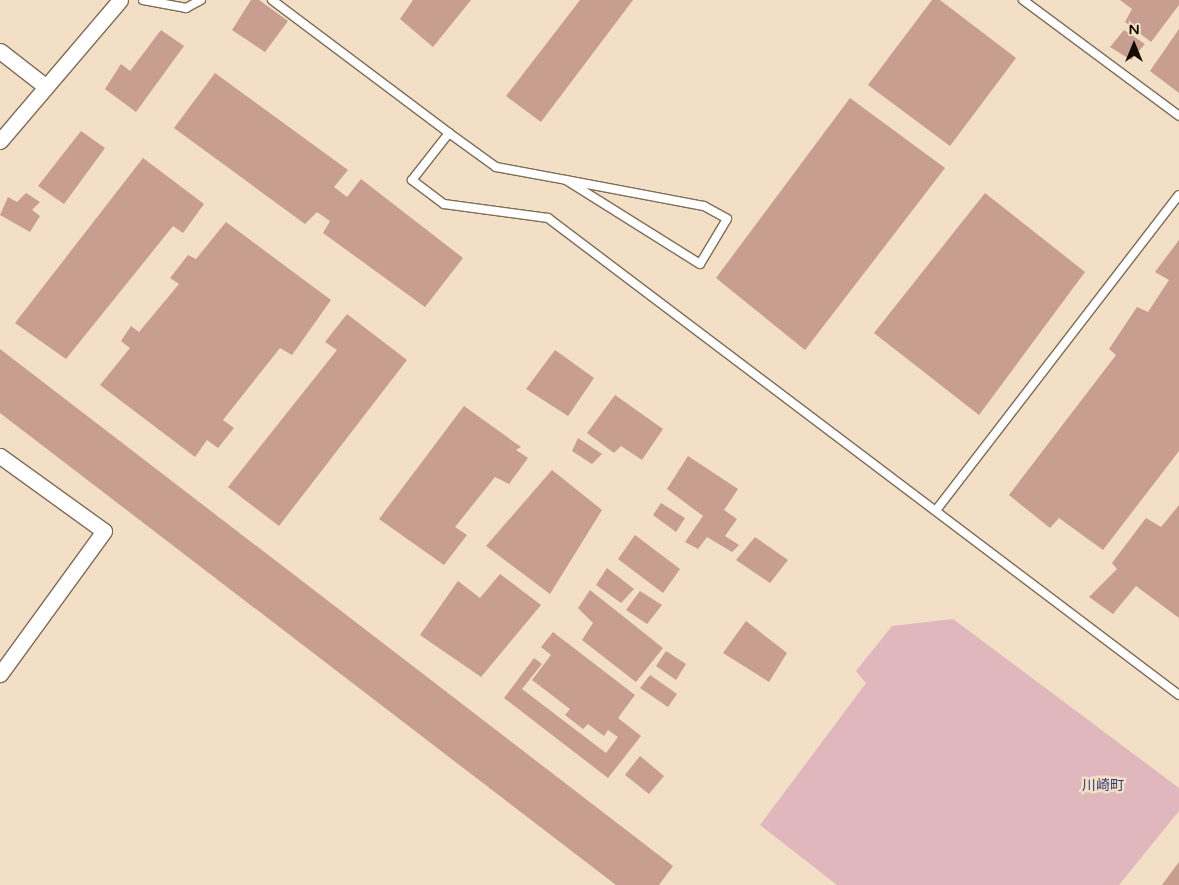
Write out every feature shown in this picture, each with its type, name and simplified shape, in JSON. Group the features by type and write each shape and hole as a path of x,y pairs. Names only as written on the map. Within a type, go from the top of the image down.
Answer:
{"street":[{"path":"0,141 120,0"},
{"path":"0,51 45,86"},
{"path":"0,456 104,531 0,674"}],"lane":[{"path":"143,0 186,8 201,0"},
{"path":"272,0 496,167 566,180 704,206 727,220 700,264 566,180"},
{"path":"1023,0 1179,116"},
{"path":"449,133 412,180 444,204 548,218 937,509 1179,696"},
{"path":"937,509 1179,196"}],"shaded area":[{"path":"953,619 1179,788 1179,811 1119,885 837,885 760,825 866,683 856,671 892,626"}],"building":[{"path":"251,0 259,0 288,21 265,52 232,30"},
{"path":"413,0 471,0 433,47 400,19"},
{"path":"580,0 633,0 541,122 506,96"},
{"path":"932,0 940,0 1016,58 950,146 868,85"},
{"path":"1120,0 1179,0 1179,5 1151,42 1125,22 1132,9"},
{"path":"1179,29 1179,93 1150,71"},
{"path":"161,30 184,46 136,112 105,89 121,64 130,71"},
{"path":"1124,30 1145,44 1131,60 1110,47"},
{"path":"215,73 348,170 334,187 347,197 361,179 463,258 425,307 323,233 330,221 317,212 305,224 174,128"},
{"path":"850,98 945,168 805,350 716,278"},
{"path":"81,131 105,148 64,204 38,186"},
{"path":"143,158 204,204 183,233 173,226 66,359 15,323"},
{"path":"26,193 40,202 32,210 40,216 30,232 0,215 8,197 17,202"},
{"path":"985,193 1085,272 979,415 874,333"},
{"path":"226,222 331,300 292,355 280,348 223,420 234,428 218,448 207,440 195,457 100,385 130,348 121,341 131,326 139,332 179,284 170,278 188,255 196,259"},
{"path":"1179,240 1179,451 1103,550 1059,518 1050,528 1009,495 1116,355 1109,349 1137,307 1148,312 1169,280 1155,272"},
{"path":"347,314 407,360 279,526 228,487 337,350 325,342"},
{"path":"0,349 673,866 659,885 616,885 0,413"},
{"path":"555,350 594,378 568,416 526,389"},
{"path":"615,395 663,429 642,460 621,446 614,453 587,433"},
{"path":"464,406 521,447 516,450 528,458 509,484 495,477 455,527 467,535 444,565 379,519"},
{"path":"578,438 602,454 592,464 572,451"},
{"path":"688,456 738,489 724,510 737,519 725,536 739,545 732,552 707,537 698,549 685,542 703,516 667,489"},
{"path":"552,470 602,510 550,594 486,546"},
{"path":"661,503 685,518 676,532 653,515"},
{"path":"1179,505 1179,618 1136,586 1113,614 1089,597 1117,569 1112,563 1146,518 1161,527"},
{"path":"635,535 680,569 663,593 618,559"},
{"path":"755,537 788,560 770,583 736,560"},
{"path":"607,568 634,589 621,603 596,585"},
{"path":"500,574 541,605 481,677 420,635 458,581 480,598"},
{"path":"590,590 663,648 636,682 582,640 593,623 578,608"},
{"path":"640,591 662,605 647,624 626,610"},
{"path":"746,621 787,653 769,682 723,653"},
{"path":"553,632 635,695 618,718 641,736 608,778 504,698 534,658 542,664 522,689 606,753 618,737 608,730 604,736 588,724 583,729 565,715 570,709 532,680 551,655 541,647"},
{"path":"666,651 686,664 676,680 656,666"},
{"path":"650,675 677,694 668,707 640,688"},
{"path":"640,756 664,776 649,794 625,775"},
{"path":"1179,862 1179,885 1162,885"}],"district":[{"name":"川崎町","path":"1103,786"}]}
